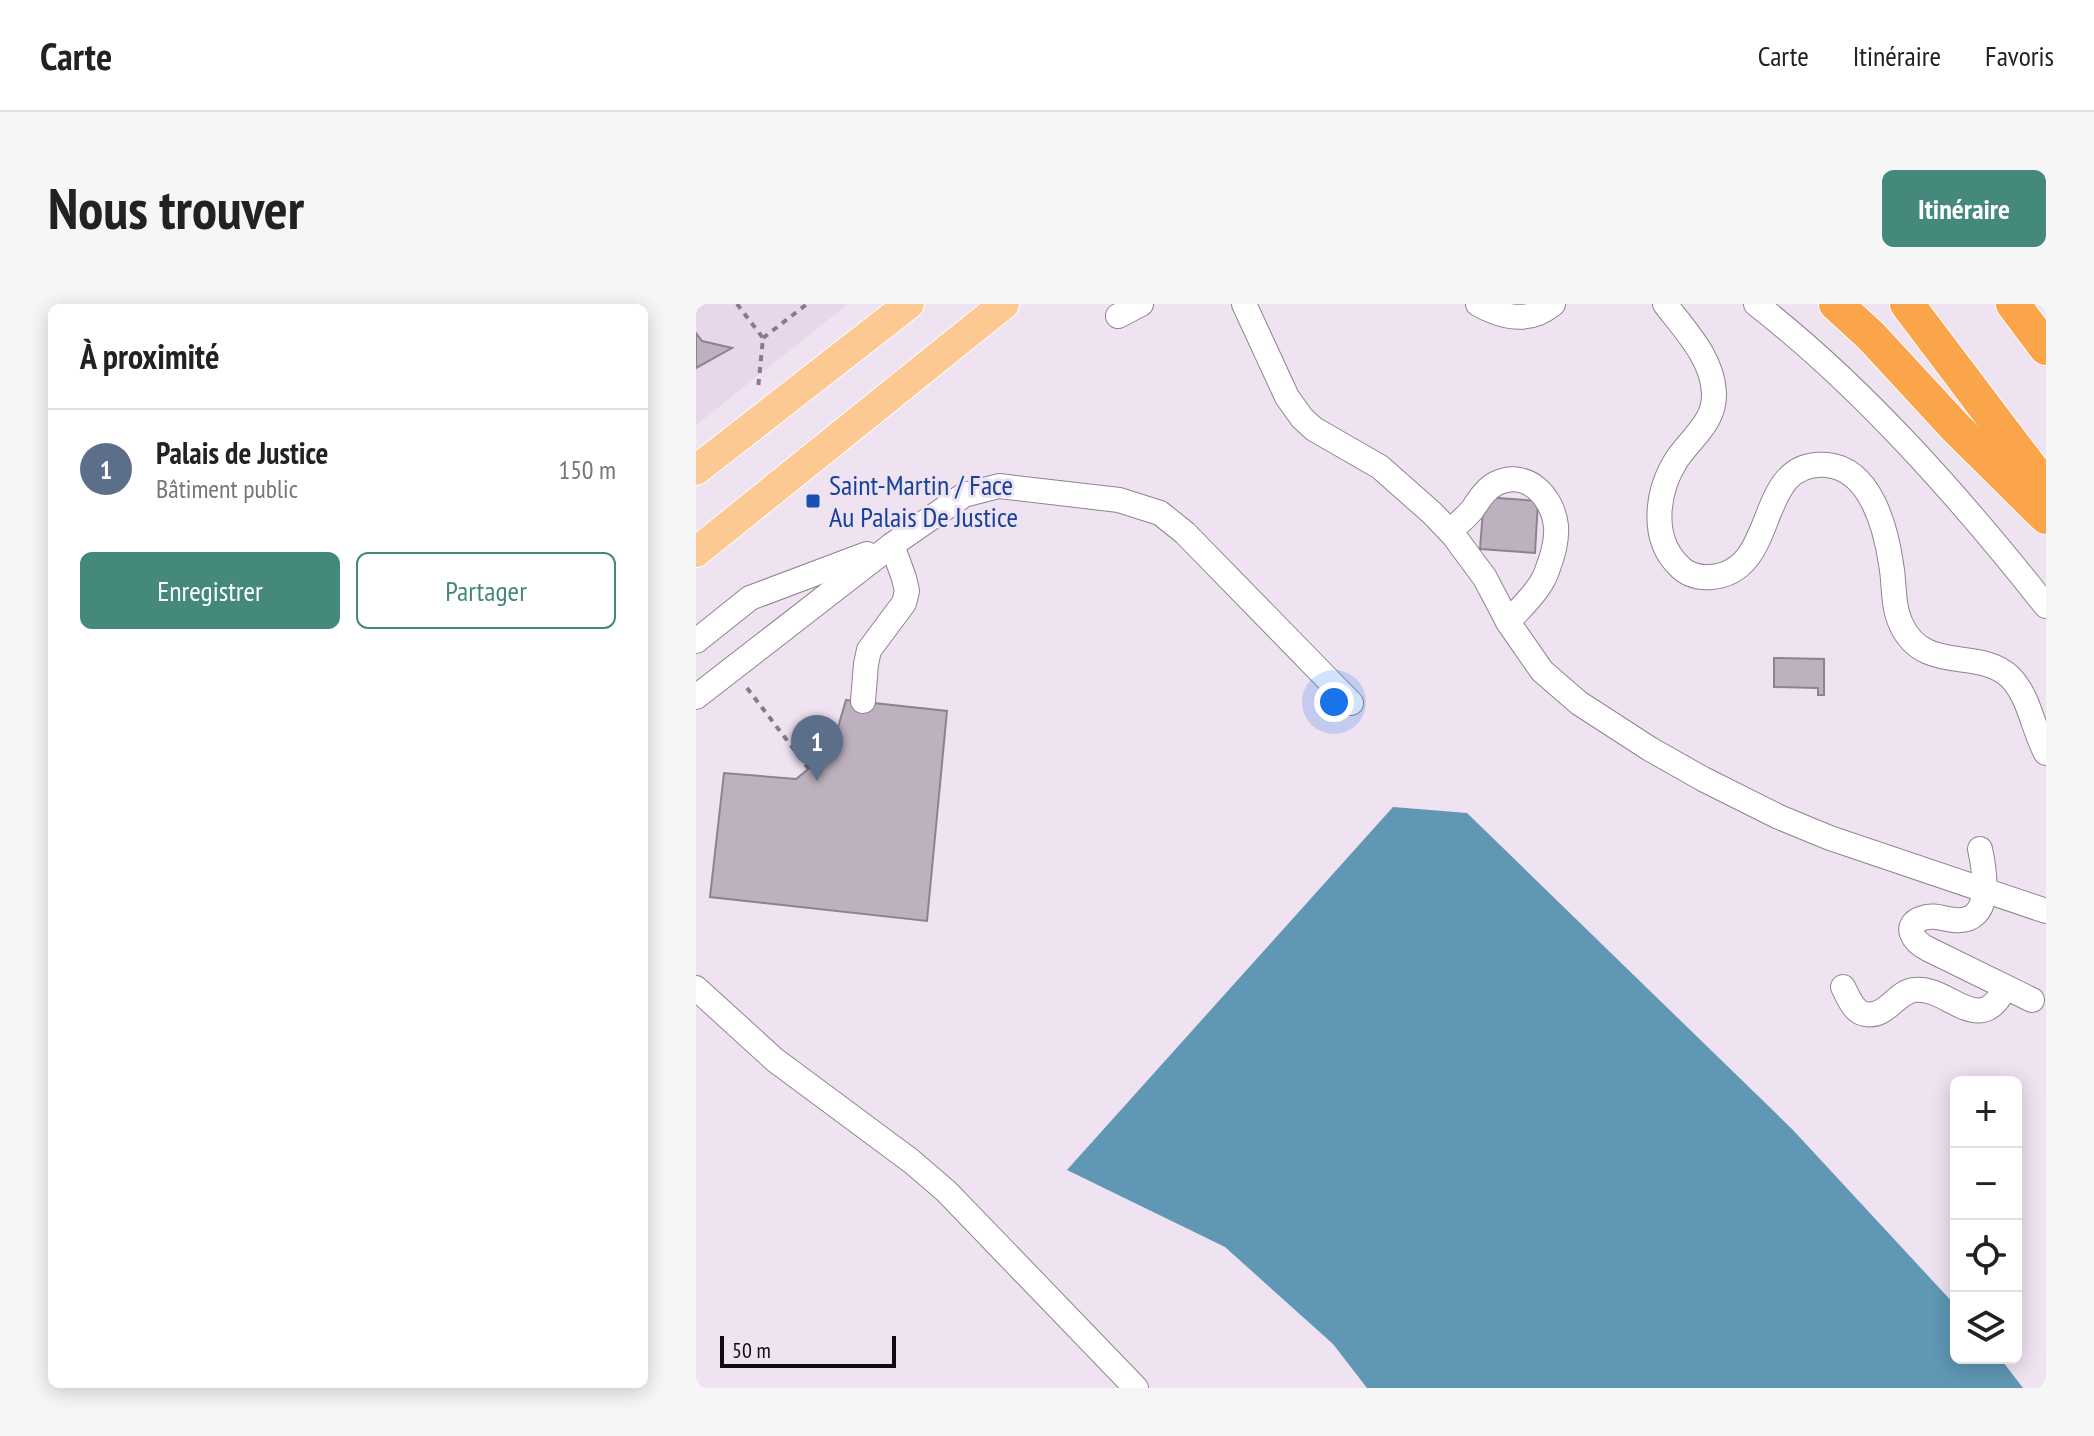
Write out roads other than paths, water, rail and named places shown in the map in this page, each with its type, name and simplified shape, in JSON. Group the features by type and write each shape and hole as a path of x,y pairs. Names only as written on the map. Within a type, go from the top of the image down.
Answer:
{"highway":[{"path":"1836,304 1871,336 1956,428 2046,517"},
{"path":"1907,304 2046,488"},
{"path":"2013,304 2046,348"}],"main road":[{"path":"696,470 909,304"},
{"path":"696,552 1004,304"}],"lane":[{"path":"1118,316 1141,304"},
{"path":"1244,304 1287,397 1302,418 1314,429 1380,467 1450,531 1485,578 1526,650 1555,685 1605,721 1703,779 1779,817 1830,838 2046,911"},
{"path":"1478,304 1492,312 1515,318 1536,314 1553,304"},
{"path":"1665,304 1710,369 1714,390 1709,419 1674,464 1662,500 1660,534 1667,553 1675,563 1683,570 1702,577 1734,570 1754,551 1777,492 1789,478 1797,471 1816,465 1838,467 1859,481 1874,507 1889,550 1896,610 1907,634 1938,656 1991,665 2012,679 2025,701 2046,753"},
{"path":"1756,304 1801,341 1877,414 1961,504 2046,606"},
{"path":"1450,531 1498,482 1510,479 1532,484 1547,500 1556,528 1548,571 1508,622"},
{"path":"696,697 892,545 964,495 999,486 1119,500 1160,513 1185,533 1351,703"},
{"path":"696,641 750,598 892,545"},
{"path":"863,701 869,650 904,603 907,591 892,545"},
{"path":"1980,849 1986,890 1982,903 1972,916 1957,921 1928,916 1914,922 1912,932 1917,943 2032,1000"},
{"path":"1843,987 1863,1014 1885,1009 1916,989 1983,1011 1997,1003 2005,988"},
{"path":"696,988 775,1060 859,1121 946,1191 1136,1388"}],"water":[{"path":"1393,807 1467,813 1792,1129 1950,1300 1950,1364 2005,1364 2023,1388 1367,1388 1333,1344 1225,1247 1067,1170"}],"place":[{"name":"Saint-Martin / Face Au Palais De Justice","path":"813,501"},
{"name":"Palais de Justice","path":"817,781"}]}
